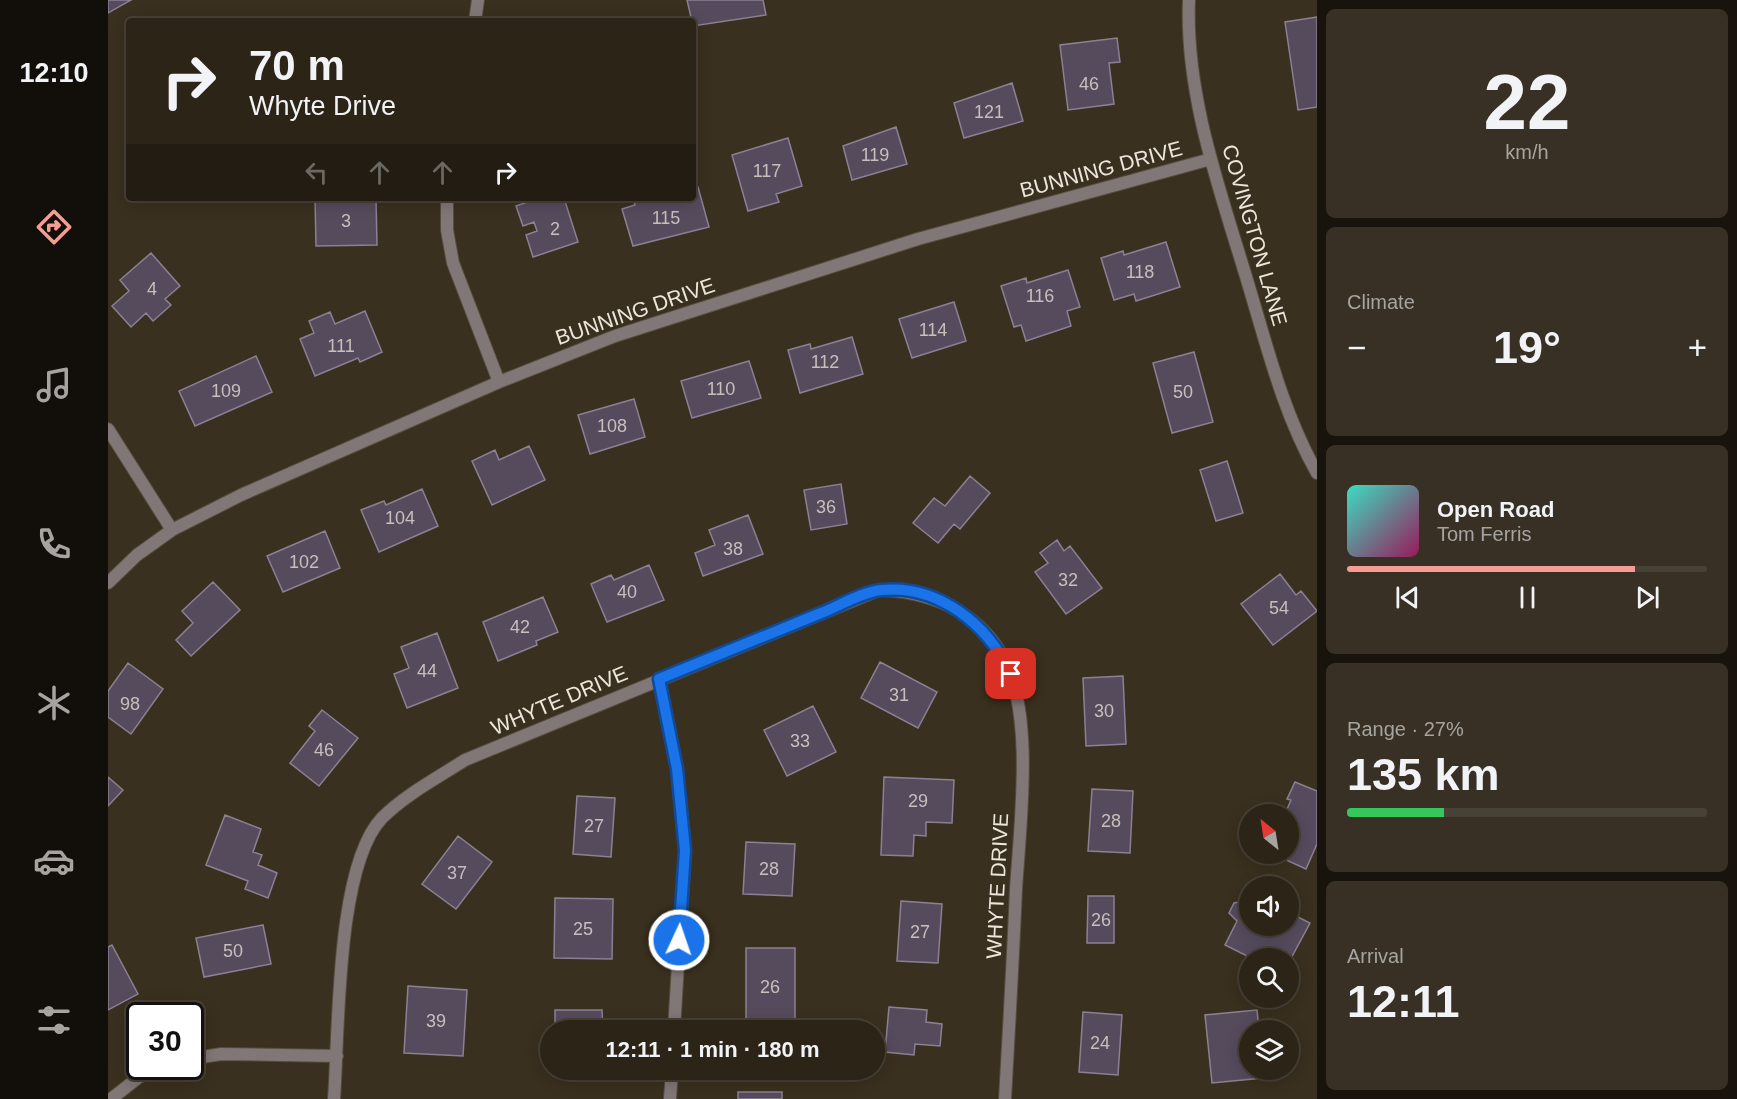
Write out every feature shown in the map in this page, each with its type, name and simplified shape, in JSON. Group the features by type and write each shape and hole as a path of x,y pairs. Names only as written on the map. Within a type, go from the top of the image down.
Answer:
{"street":[{"path":"475,18 478,0"},
{"name":"COVINGTON LANE","path":"1189,0 1193,74 1211,159 1281,394 1317,473"},
{"name":"BUNNING DRIVE","path":"108,583 137,555 172,530 241,495 499,382 615,336 918,239 1211,159"},
{"path":"447,201 447,230 453,263 499,382"},
{"path":"108,429 172,530"},
{"name":"WHYTE DRIVE","path":"334,1099 346,923 354,876 367,841 382,819 413,793 465,760 879,590 926,595 954,608 978,624 1001,654 1011,674 1024,744 1005,1099"},
{"path":"659,679 677,769 685,850 675,1020"},
{"path":"204,1057 221,1054 337,1056"},
{"path":"111,1099 135,1080"},
{"path":"670,1099 671,1080"}],"building":[{"path":"108,0 131,0 108,13"},
{"path":"687,0 763,0 766,15 696,26 696,18 691,18"},
{"path":"1317,17 1317,107 1298,110 1285,22"},
{"path":"1117,38 1120,62 1109,63 1114,104 1068,110 1060,45"},
{"path":"1012,83 1023,121 964,138 954,103"},
{"path":"896,127 907,164 852,180 843,146"},
{"path":"788,138 802,186 776,194 779,202 748,211 732,155"},
{"path":"696,187 698,187 709,227 633,246 622,209 635,205 634,201 696,201"},
{"path":"315,201 376,201 377,245 316,246"},
{"path":"530,201 565,201 578,242 533,257 526,235 537,231 534,222 523,226 516,206"},
{"path":"1166,242 1180,287 1136,301 1134,294 1114,300 1101,258 1123,251 1124,255"},
{"path":"151,253 180,286 165,299 171,305 153,321 146,313 131,327 112,306 129,291 120,280"},
{"path":"1068,270 1080,307 1067,311 1071,326 1026,341 1021,325 1014,327 1001,286 1026,278 1027,283"},
{"path":"954,302 966,341 912,358 899,319"},
{"path":"365,311 382,352 360,362 358,358 315,376 300,339 314,333 309,321 330,312 335,324"},
{"path":"852,337 863,374 800,393 788,350 810,344 811,349"},
{"path":"1194,352 1213,422 1172,433 1153,363"},
{"path":"256,356 272,392 195,426 179,391"},
{"path":"749,361 761,398 692,418 681,381"},
{"path":"634,399 645,437 590,454 578,415"},
{"path":"529,446 545,480 492,505 472,461 495,450 499,460"},
{"path":"1227,461 1243,513 1216,521 1200,470"},
{"path":"970,476 990,493 960,529 954,524 938,543 913,523 934,498 945,506"},
{"path":"841,484 847,524 811,530 804,490"},
{"path":"422,489 438,526 379,552 361,510 384,501 386,505"},
{"path":"748,515 763,554 703,576 695,553 715,545 709,530"},
{"path":"325,531 340,568 283,592 267,556"},
{"path":"1057,540 1064,551 1070,546 1102,588 1066,614 1035,572 1048,563 1040,553"},
{"path":"649,565 664,600 607,622 591,584 611,575 614,580"},
{"path":"1280,574 1296,595 1301,591 1317,611 1273,645 1241,604"},
{"path":"213,582 240,610 191,656 176,640 193,623 182,611"},
{"path":"543,597 558,632 536,641 537,645 498,661 483,622"},
{"path":"437,633 458,688 407,708 394,674 409,668 401,647"},
{"path":"880,662 937,692 918,728 861,698"},
{"path":"128,663 163,689 131,734 108,717 108,691"},
{"path":"1123,676 1126,744 1086,746 1083,678"},
{"path":"813,706 836,752 787,776 764,730"},
{"path":"322,710 358,738 319,786 290,763 315,731 309,726"},
{"path":"108,777 123,790 108,806"},
{"path":"884,777 954,780 952,823 926,822 926,836 914,835 913,856 881,855"},
{"path":"1295,782 1317,791 1317,844 1306,869 1295,864 1299,864 1299,804 1289,804 1291,800 1287,799"},
{"path":"1092,789 1133,791 1130,853 1088,851"},
{"path":"577,796 615,798 611,857 573,854"},
{"path":"225,815 261,829 253,852 262,855 258,865 277,873 268,898 245,889 248,881 206,865"},
{"path":"458,836 492,862 456,909 422,884"},
{"path":"746,842 795,844 792,896 743,894"},
{"path":"1088,896 1114,896 1114,943 1087,943"},
{"path":"555,898 613,899 612,959 554,958"},
{"path":"901,901 942,904 938,963 897,961"},
{"path":"1239,902 1239,936 1299,936 1299,918 1310,923 1297,948 1239,948 1239,952 1225,945 1237,921 1229,913 1234,903"},
{"path":"263,925 271,964 204,977 196,938"},
{"path":"112,945 138,994 108,1010 108,947"},
{"path":"746,948 795,948 795,1020 746,1020"},
{"path":"408,986 467,990 463,1056 404,1053"},
{"path":"889,1007 927,1010 926,1022 942,1024 940,1046 915,1044 914,1055 885,1052"},
{"path":"555,1010 602,1010 602,1020 555,1020"},
{"path":"1257,1010 1258,1020 1239,1020 1239,1080 1243,1080 1212,1083 1205,1015"},
{"path":"1083,1012 1122,1015 1118,1075 1079,1072"},
{"path":"738,1092 782,1092 782,1099 738,1099"}],"route":[{"path":"679,940 685,850 677,769 659,679 879,590 902,590 926,595 954,608 978,624 1001,654 1011,674"}]}
